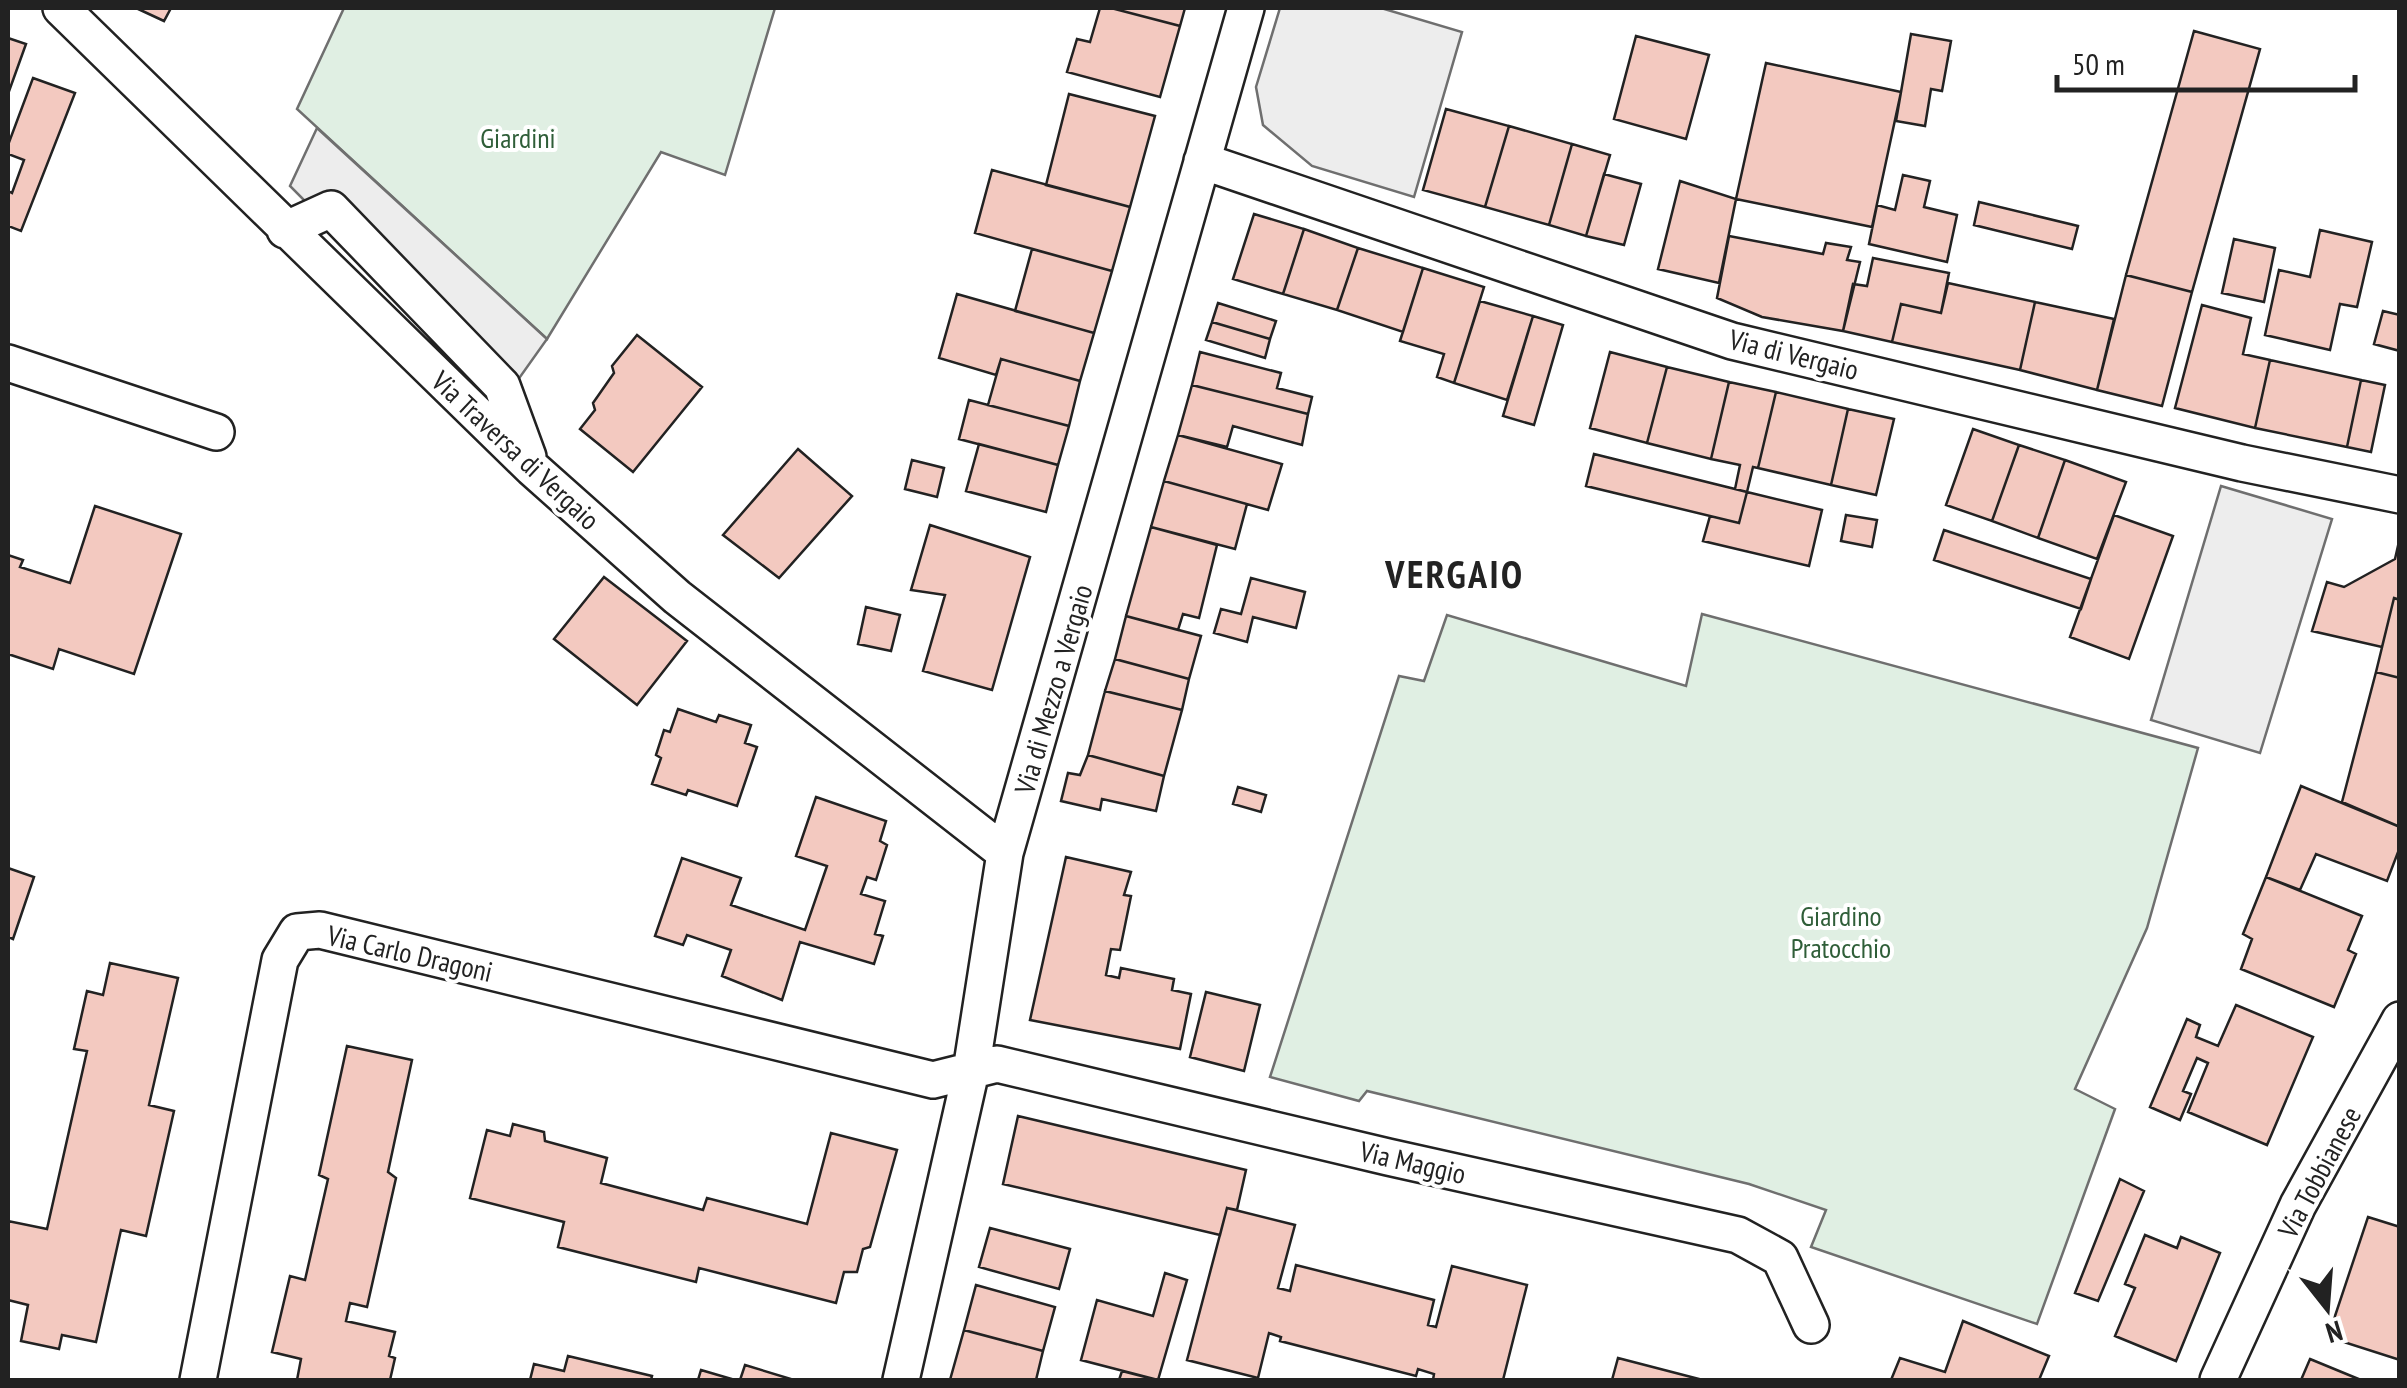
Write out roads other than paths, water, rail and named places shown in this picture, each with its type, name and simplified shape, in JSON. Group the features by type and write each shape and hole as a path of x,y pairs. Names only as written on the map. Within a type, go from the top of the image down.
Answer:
{"street":[{"name":"Via Traversa di Vergaio","path":"61,8 532,468 677,597 1006,853"},
{"name":"Via di Mezzo a Vergaio","path":"901,1380 971,1071 1006,853 1246,8"},
{"name":"Via di Vergaio","path":"1202,161 1732,340 2287,472 2400,495"},
{"path":"8,362 216,432"},
{"name":"Via Carlo Dragoni","path":"198,1380 280,960 297,932 320,930 933,1080 971,1071"},
{"name":"Via Tobbianese","path":"2218,1380 2298,1205 2400,1020"},
{"name":"Via Maggio","path":"971,1071 998,1064 1738,1236 1780,1258 1811,1325"}],"district":[{"name":"VERGAIO","path":"1455,573"}],"park label":[{"name":"Giardini","path":"518,137"},
{"name":"Giardino Pratocchio","path":"1841,931"}]}
